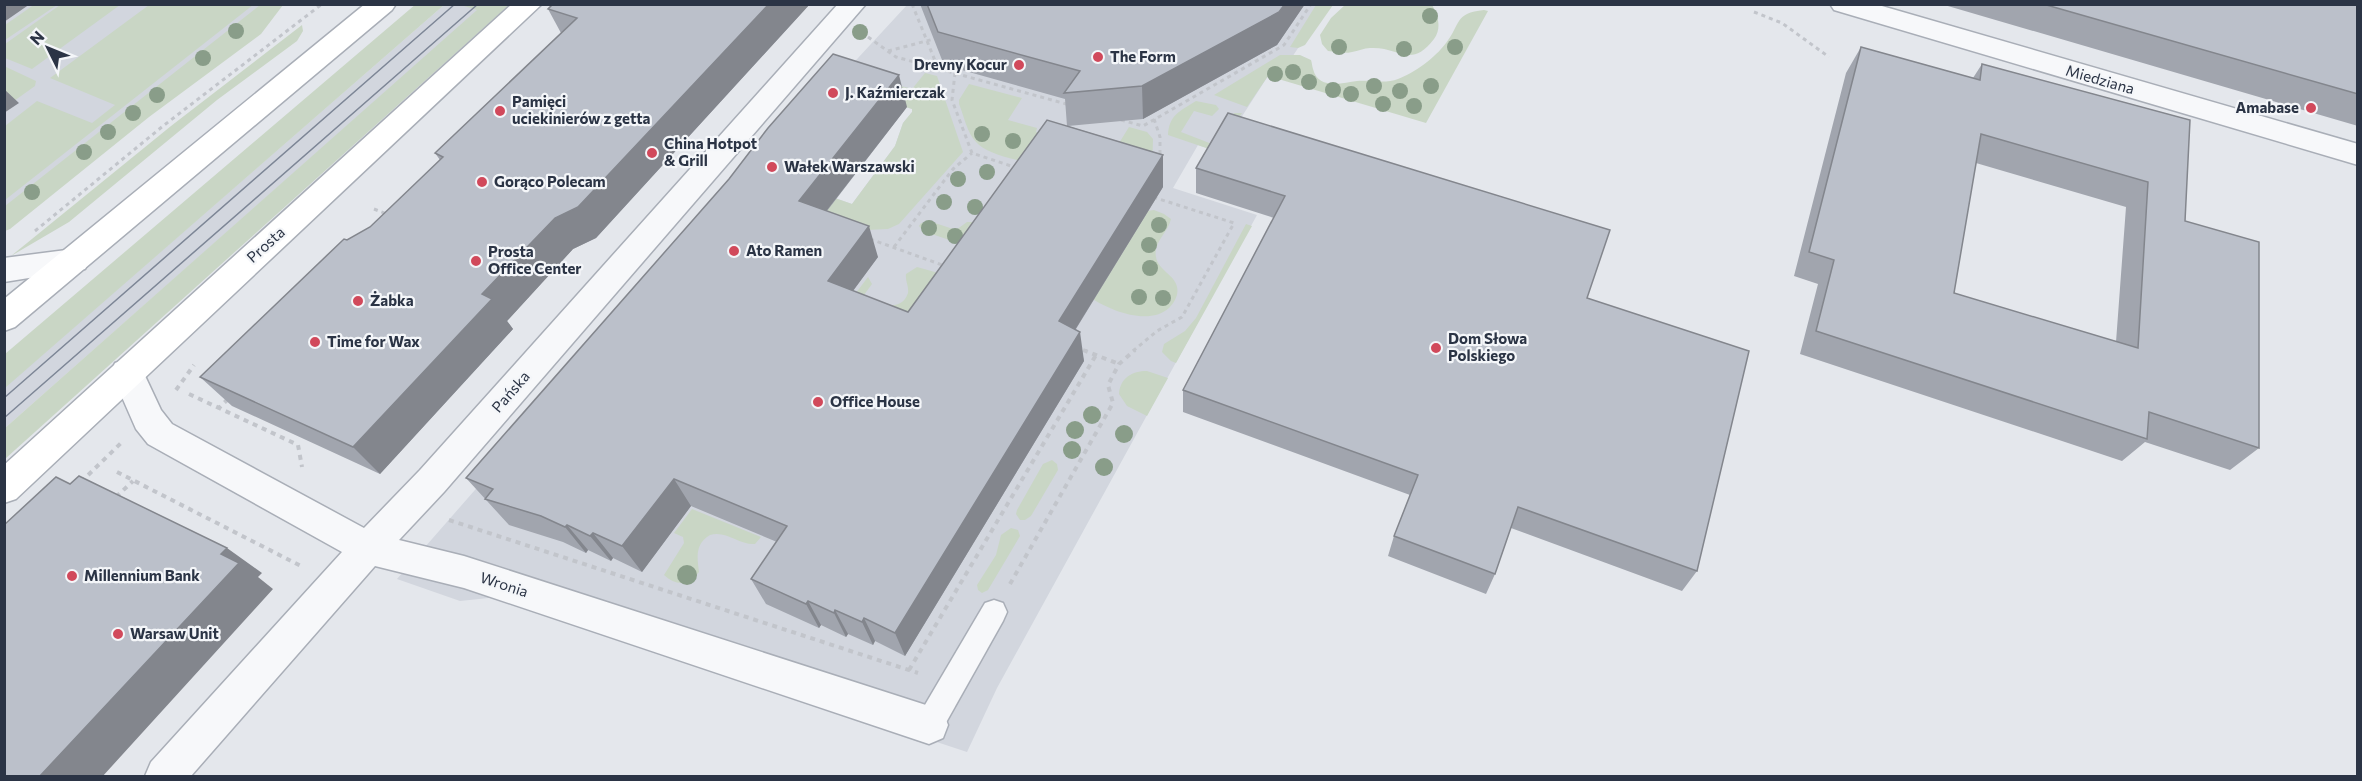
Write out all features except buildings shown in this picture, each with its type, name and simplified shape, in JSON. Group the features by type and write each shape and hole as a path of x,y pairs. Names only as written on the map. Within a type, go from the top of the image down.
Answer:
{"main road":[{"path":"4,318 383,4"},
{"name":"Prosta","path":"4,488 127,372 529,4"}],"street":[{"name":"Pańska","path":"165,777 368,548 432,481 853,4"},
{"name":"Miedziana","path":"1844,4 2358,155"},
{"path":"4,270 74,261"},
{"name":"Wronia","path":"127,372 148,419 160,434 368,548 464,572 929,724"}],"lane":[{"path":"929,724 994,612"}],"path":[{"path":"31,234 164,126 322,4"},
{"path":"912,4 938,69"},
{"path":"1121,120 1143,126 1284,45 1311,4"},
{"path":"1754,12 1782,23 1829,57"},
{"path":"868,37 897,57 1076,107"},
{"path":"887,51 934,39"},
{"path":"955,73 952,100 972,153"},
{"path":"1154,119 1160,137 1160,162"},
{"path":"972,153 1017,168"},
{"path":"894,247 953,169 972,153"},
{"path":"994,612 1113,403 1108,385 1119,364 1157,331 1182,316 1234,223 1156,198"},
{"path":"374,209 392,216"},
{"path":"861,236 947,267"},
{"path":"1077,347 1119,364"},
{"path":"442,518 909,670 1096,355"},
{"path":"219,408 235,392"},
{"path":"189,394 298,445 302,467"},
{"path":"78,486 124,440"},
{"path":"117,472 305,568"},
{"path":"112,500 133,481"}],"shaded area":[{"path":"5,5 278,5 5,221"},
{"path":"444,5 484,5 5,428 4,388"},
{"path":"907,5 1327,5 1278,78 1268,76 1219,152 1198,145 1173,188 1257,215 997,688 967,752 498,597 460,601 397,579 755,170 852,204 895,146 903,123 912,109 834,84"}],"green space":[{"path":"35,4 57,5 5,40 5,25"},
{"path":"416,4 444,5 5,388 5,354"},
{"path":"60,5 120,5 32,69 5,58 5,44"},
{"path":"149,5 253,5 5,200 5,126 37,101 92,123 115,105 50,78"},
{"path":"260,5 283,5 261,34 149,117 5,231 5,206"},
{"path":"461,5 509,5 5,459 5,428 477,10"},
{"path":"1316,5 1333,5 1305,45 1298,48 1290,47"},
{"path":"1345,5 1432,5 1437,17 1438,30 1426,48 1411,55 1380,48 1346,53 1328,51 1322,44 1320,35 1331,18"},
{"path":"1488,11 1426,123 1268,76 1247,107 1214,95 1280,55 1300,55 1311,60 1316,76 1325,83 1393,80 1417,69 1436,54 1451,36 1459,20 1468,14"},
{"path":"302,25 303,31 297,41 217,100 69,222 11,256 171,126"},
{"path":"4,66 36,81 35,86 14,101 5,96"},
{"path":"925,73 937,76 963,152 899,224 888,229 866,230 749,177 755,170 852,204 895,146 903,123 912,109 834,84 883,81 912,89"},
{"path":"969,84 1022,98 1008,120 1037,128 1036,132 1062,140 1116,148 1129,127 1147,132 1153,139 1152,173 1032,163 989,151 973,138 959,104"},
{"path":"1196,101 1216,105 1219,109 1212,116 1194,111 1181,132 1212,144 1216,142 1234,113 1242,113 1218,152 1168,135 1173,118"},
{"path":"1154,210 1171,219 1157,247 1156,257 1157,262 1176,283 1177,296 1173,304 1161,313 1141,316 1119,312 1091,298 1147,211"},
{"path":"967,222 974,222 961,244 923,231 919,226 921,223 935,223 956,230"},
{"path":"1246,224 1252,226 1176,363 1171,361 1162,352 1164,344 1185,331 1196,318"},
{"path":"917,267 942,274 906,334 843,310 868,277 872,284 861,299 888,305 900,303 908,293 906,274"},
{"path":"1147,371 1168,378 1147,416 1127,406 1119,394 1128,376 1136,372"},
{"path":"1052,460 1057,464 1058,470 1031,516 1020,520 1016,514 1017,510 1043,464"},
{"path":"692,509 761,537 755,544 749,544 722,534 710,535 699,547 699,572 691,580 678,583 664,575 684,543 683,537 674,533"},
{"path":"1011,528 1018,530 1020,536 988,590 982,593 978,590 977,585 996,555 1001,535"}],"tram line":[{"path":"4,398 455,4"},
{"path":"4,418 478,4"}],"place":[{"name":"The Form","path":"1098,57"},
{"name":"Drevny Kocur","path":"1019,65"},
{"name":"J. Kaźmierczak","path":"833,93"},
{"name":"Amabase","path":"2311,108"},
{"name":"Pamięci uciekinierów z getta","path":"500,111"},
{"name":"China Hotpot & Grill","path":"652,153"},
{"name":"Wałek Warszawski","path":"772,167"},
{"name":"Gorąco Polecam","path":"482,182"},
{"name":"Ato Ramen","path":"734,251"},
{"name":"Prosta Office Center","path":"476,261"},
{"name":"Żabka","path":"358,301"},
{"name":"Time for Wax","path":"315,342"},
{"name":"Dom Słowa Polskiego","path":"1436,348"},
{"name":"Office House","path":"818,402"},
{"name":"Millennium Bank","path":"72,576"},
{"name":"Warsaw Unit","path":"118,634"}]}
